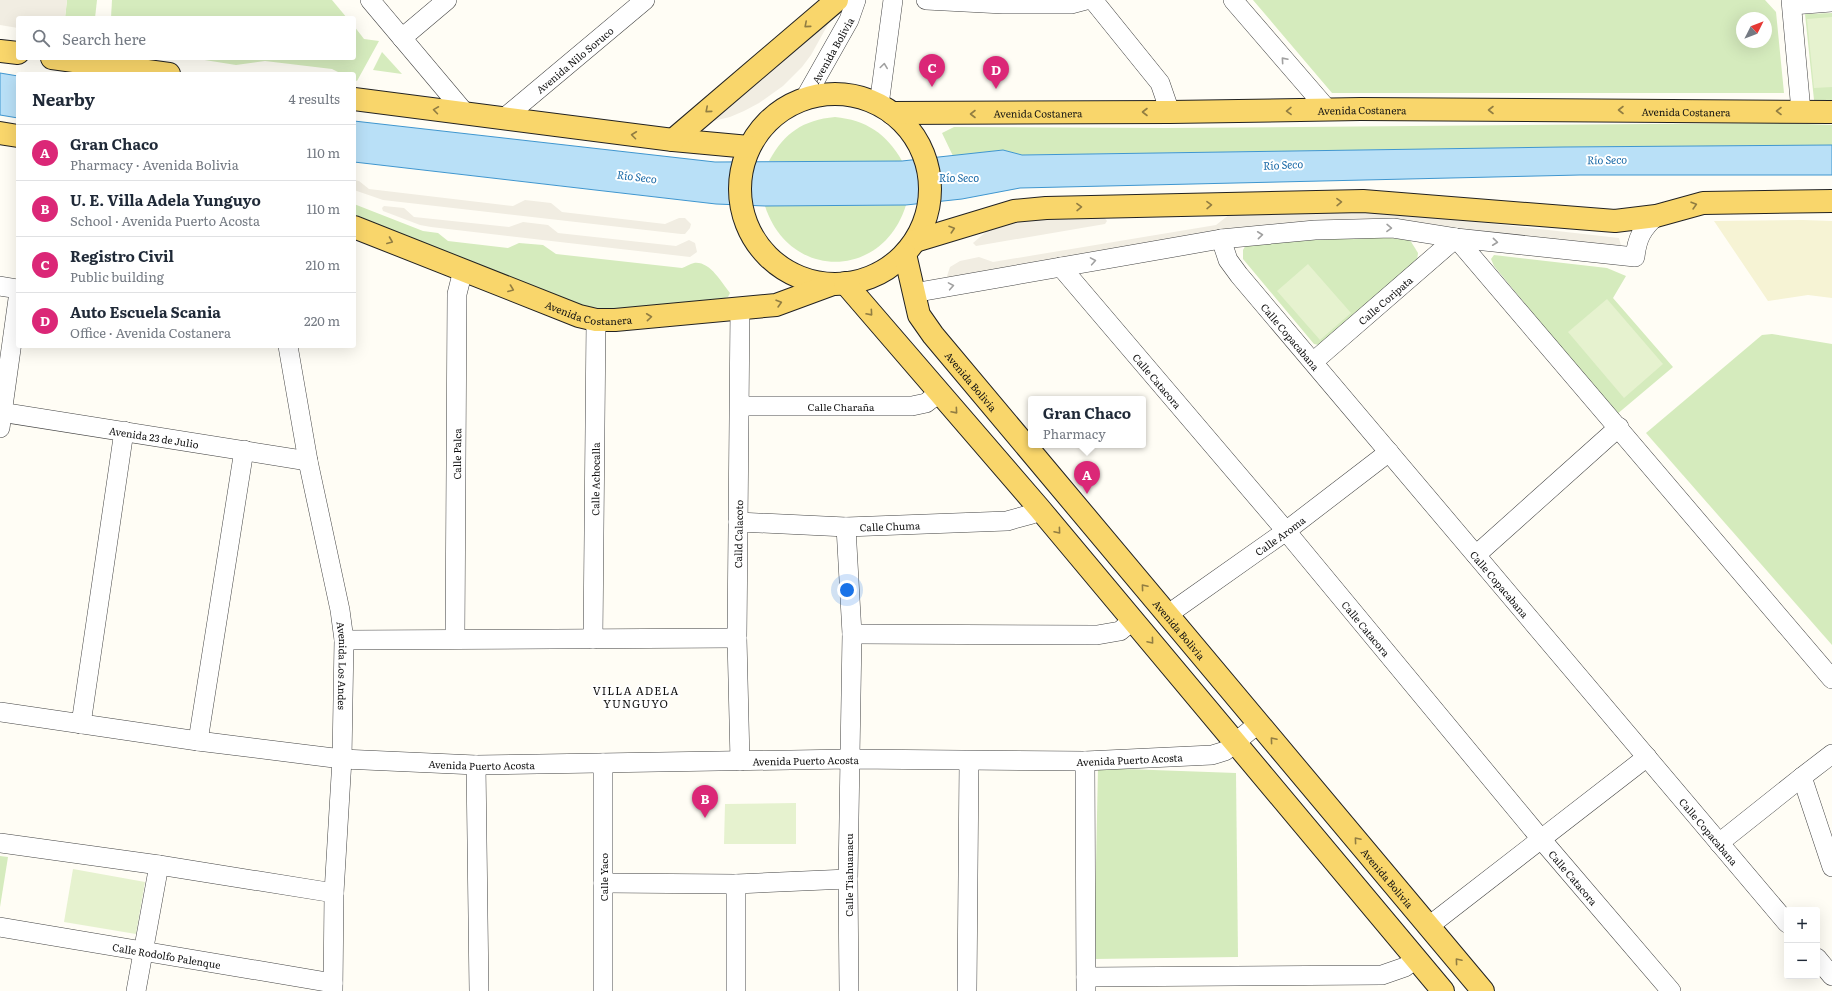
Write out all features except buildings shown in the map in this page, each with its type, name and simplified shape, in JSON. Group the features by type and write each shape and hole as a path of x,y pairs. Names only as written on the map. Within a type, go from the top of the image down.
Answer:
{"main road":[{"path":"673,140 837,0"},
{"path":"0,51 16,53"},
{"path":"67,60 154,72"},
{"path":"835,94 857,97 891,114 914,136 927,165 930,181 930,196 927,212 914,241 880,273 865,279 839,284 818,282 803,278 788,272 775,263 754,239 742,209 740,178 746,155 757,134 772,118 791,104 805,98 835,94"},
{"path":"356,99 673,140 746,155"},
{"name":"Avenida Costanera","path":"891,114 1328,110 1832,112"},
{"path":"0,133 16,136"},
{"path":"914,241 960,226 1026,208 1363,201 1615,221 1656,216 1703,203 1832,201"},
{"name":"Avenida Costanera","path":"356,228 579,316 596,320 615,320 776,305 839,284"},
{"name":"Avenida Bolivia","path":"914,241 913,293 919,315 933,335 1483,991"},
{"path":"839,284 939,393 1039,508 1443,991"}],"street":[{"path":"370,0 466,114"},
{"path":"402,38 447,0"},
{"name":"Avenida Nilo Soruco","path":"503,119 645,0"},
{"name":"Avenida Bolivia","path":"805,98 849,20 856,0"},
{"path":"891,114 894,0"},
{"path":"926,0 1071,4 1080,3 1086,0"},
{"path":"1093,0 1160,83 1170,112"},
{"path":"1233,0 1328,110"},
{"path":"1801,111 1790,2 1832,2"},
{"path":"913,293 1221,239 1315,230 1393,228 1456,238 1635,257 1636,243 1645,226 1656,216"},
{"path":"1456,238 1619,427 1832,679"},
{"name":"Calle Coripata","path":"1313,362 1456,238"},
{"name":"Calle Copacabana","path":"1221,239 1228,260 1239,275 1784,919"},
{"name":"Calle Catacora","path":"1061,267 1286,531 1541,839 1671,991"},
{"name":"Calle Palca","path":"455,639 457,294 463,270"},
{"path":"0,286 16,289"},
{"name":"Calld Calacoto","path":"740,308 737,638 740,761"},
{"path":"1,417 16,313"},
{"name":"Calle Achocalla","path":"593,638 596,320"},
{"name":"Avenida Los Andes","path":"288,348 308,461 340,610 344,640 342,759 334,893 333,987"},
{"name":"Calle Charaña","path":"740,406 912,406 926,403 939,393"},
{"name":"Avenida 23 de Julio","path":"1,417 124,431 308,461"},
{"path":"1476,555 1619,427"},
{"path":"81,724 124,431"},
{"path":"198,741 244,450"},
{"name":"Calle Aroma","path":"1167,614 1286,531 1389,452"},
{"name":"Calle Chuma","path":"738,522 846,527 1007,521 1032,514 1039,508"},
{"name":"Calle Tiahuanacu","path":"846,527 852,634 849,759 849,991"},
{"path":"852,634 1097,635 1120,631 1133,620"},
{"path":"344,640 737,638"},
{"name":"Avenida Puerto Acosta","path":"0,712 198,741 342,759 476,765 849,759 1085,761 1212,755 1225,751 1236,744 1259,723"},
{"path":"1719,843 1832,754"},
{"path":"1428,926 1647,757"},
{"path":"967,991 969,761"},
{"path":"1085,761 1086,984 1382,975 1405,967 1416,958"},
{"name":"Calle Yaco","path":"602,991 603,763"},
{"path":"476,765 479,991"},
{"path":"1802,777 1832,867"},
{"path":"0,842 159,865 334,893"},
{"path":"136,991 159,865"},
{"path":"603,883 736,884 848,879"},
{"path":"736,884 736,991"},
{"name":"Calle Rodolfo Palenque","path":"0,927 143,951 333,987"},
{"path":"1820,962 1832,976"}],"shaded area":[{"path":"0,0 67,0 65,16 16,16 16,28 0,25"},
{"path":"831,19 811,55 802,67 783,86 759,103 744,111 730,117 709,122"},
{"path":"356,180 369,189 513,206 525,200 551,203 562,212 665,224 679,218 685,218 691,224 690,228 685,234 681,234 383,200 356,191"},
{"path":"384,206 404,208 414,217 509,227 523,222 548,225 558,233 676,246 689,240 695,243 697,252 690,257 431,227 420,225 383,211 382,208"},
{"path":"1388,212 1619,238 1622,249 1391,219 946,279 950,267 960,261 979,257 993,262 1216,225 1230,214"},
{"path":"1104,217 1107,221 1105,224 976,246 973,243 987,231 1021,219"},
{"path":"1714,221 1832,221 1832,298 1808,295 1768,301"}],"green space":[{"path":"67,0 97,0 95,16 65,16"},
{"path":"112,0 332,0 345,16 111,16"},
{"path":"1253,0 1765,0 1776,12 1784,93 1332,93"},
{"path":"1832,13 1832,100 1814,100 1805,14"},
{"path":"1832,17 1832,87 1814,88 1807,19"},
{"path":"356,29 364,39 379,41 357,81 356,72 338,72 332,69 265,61 236,65 205,60 356,60"},
{"path":"382,52 402,74 373,70"},
{"path":"835,117 856,121 874,130 890,143 902,161 769,161 781,143 796,130 813,121"},
{"path":"1781,123 1832,125 1832,145 1563,147 1022,155 1003,150 953,156 942,133 954,127 1165,128"},
{"path":"356,205 423,231 438,233 448,241 508,248 519,243 543,245 556,254 682,268 694,263 700,263 715,273 730,293 728,297 725,298 614,310 583,306 356,218"},
{"path":"906,205 894,230 878,247 858,258 836,262 814,258 794,248 777,231 765,206"},
{"path":"1380,237 1410,240 1418,253 1417,261 1319,345 1314,344 1243,259 1243,250 1247,243"},
{"path":"1494,255 1607,268 1626,276 1613,298 1673,367 1616,415 1494,266 1491,259"},
{"path":"1308,264 1351,313 1320,340 1277,291"},
{"path":"1607,299 1663,364 1624,398 1568,332"},
{"path":"1772,334 1832,344 1832,645 1646,433 1762,335"},
{"path":"1098,768 1236,773 1238,957 1094,959"},
{"path":"796,803 796,844 724,844 725,804"},
{"path":"0,856 8,857 0,907"},
{"path":"73,869 145,882 136,934 64,922"}],"water":[{"path":"0,73 16,76 16,118 0,115"},
{"name":"Río Seco","path":"356,121 715,162 902,161 1003,150 1022,155 1563,147 1832,145 1832,175 1580,175 1020,188 962,199 906,205 765,206 716,204 356,162"}],"place":[{"name":"Registro Civil","path":"932,87"},
{"name":"Auto Escuela Scania","path":"996,89"},
{"name":"Gran Chaco","path":"1087,494"},
{"name":"U. E. Villa Adela Yunguyo","path":"705,818"}],"district":[{"name":"VILLA ADELA YUNGUYO","path":"636,696"}]}
